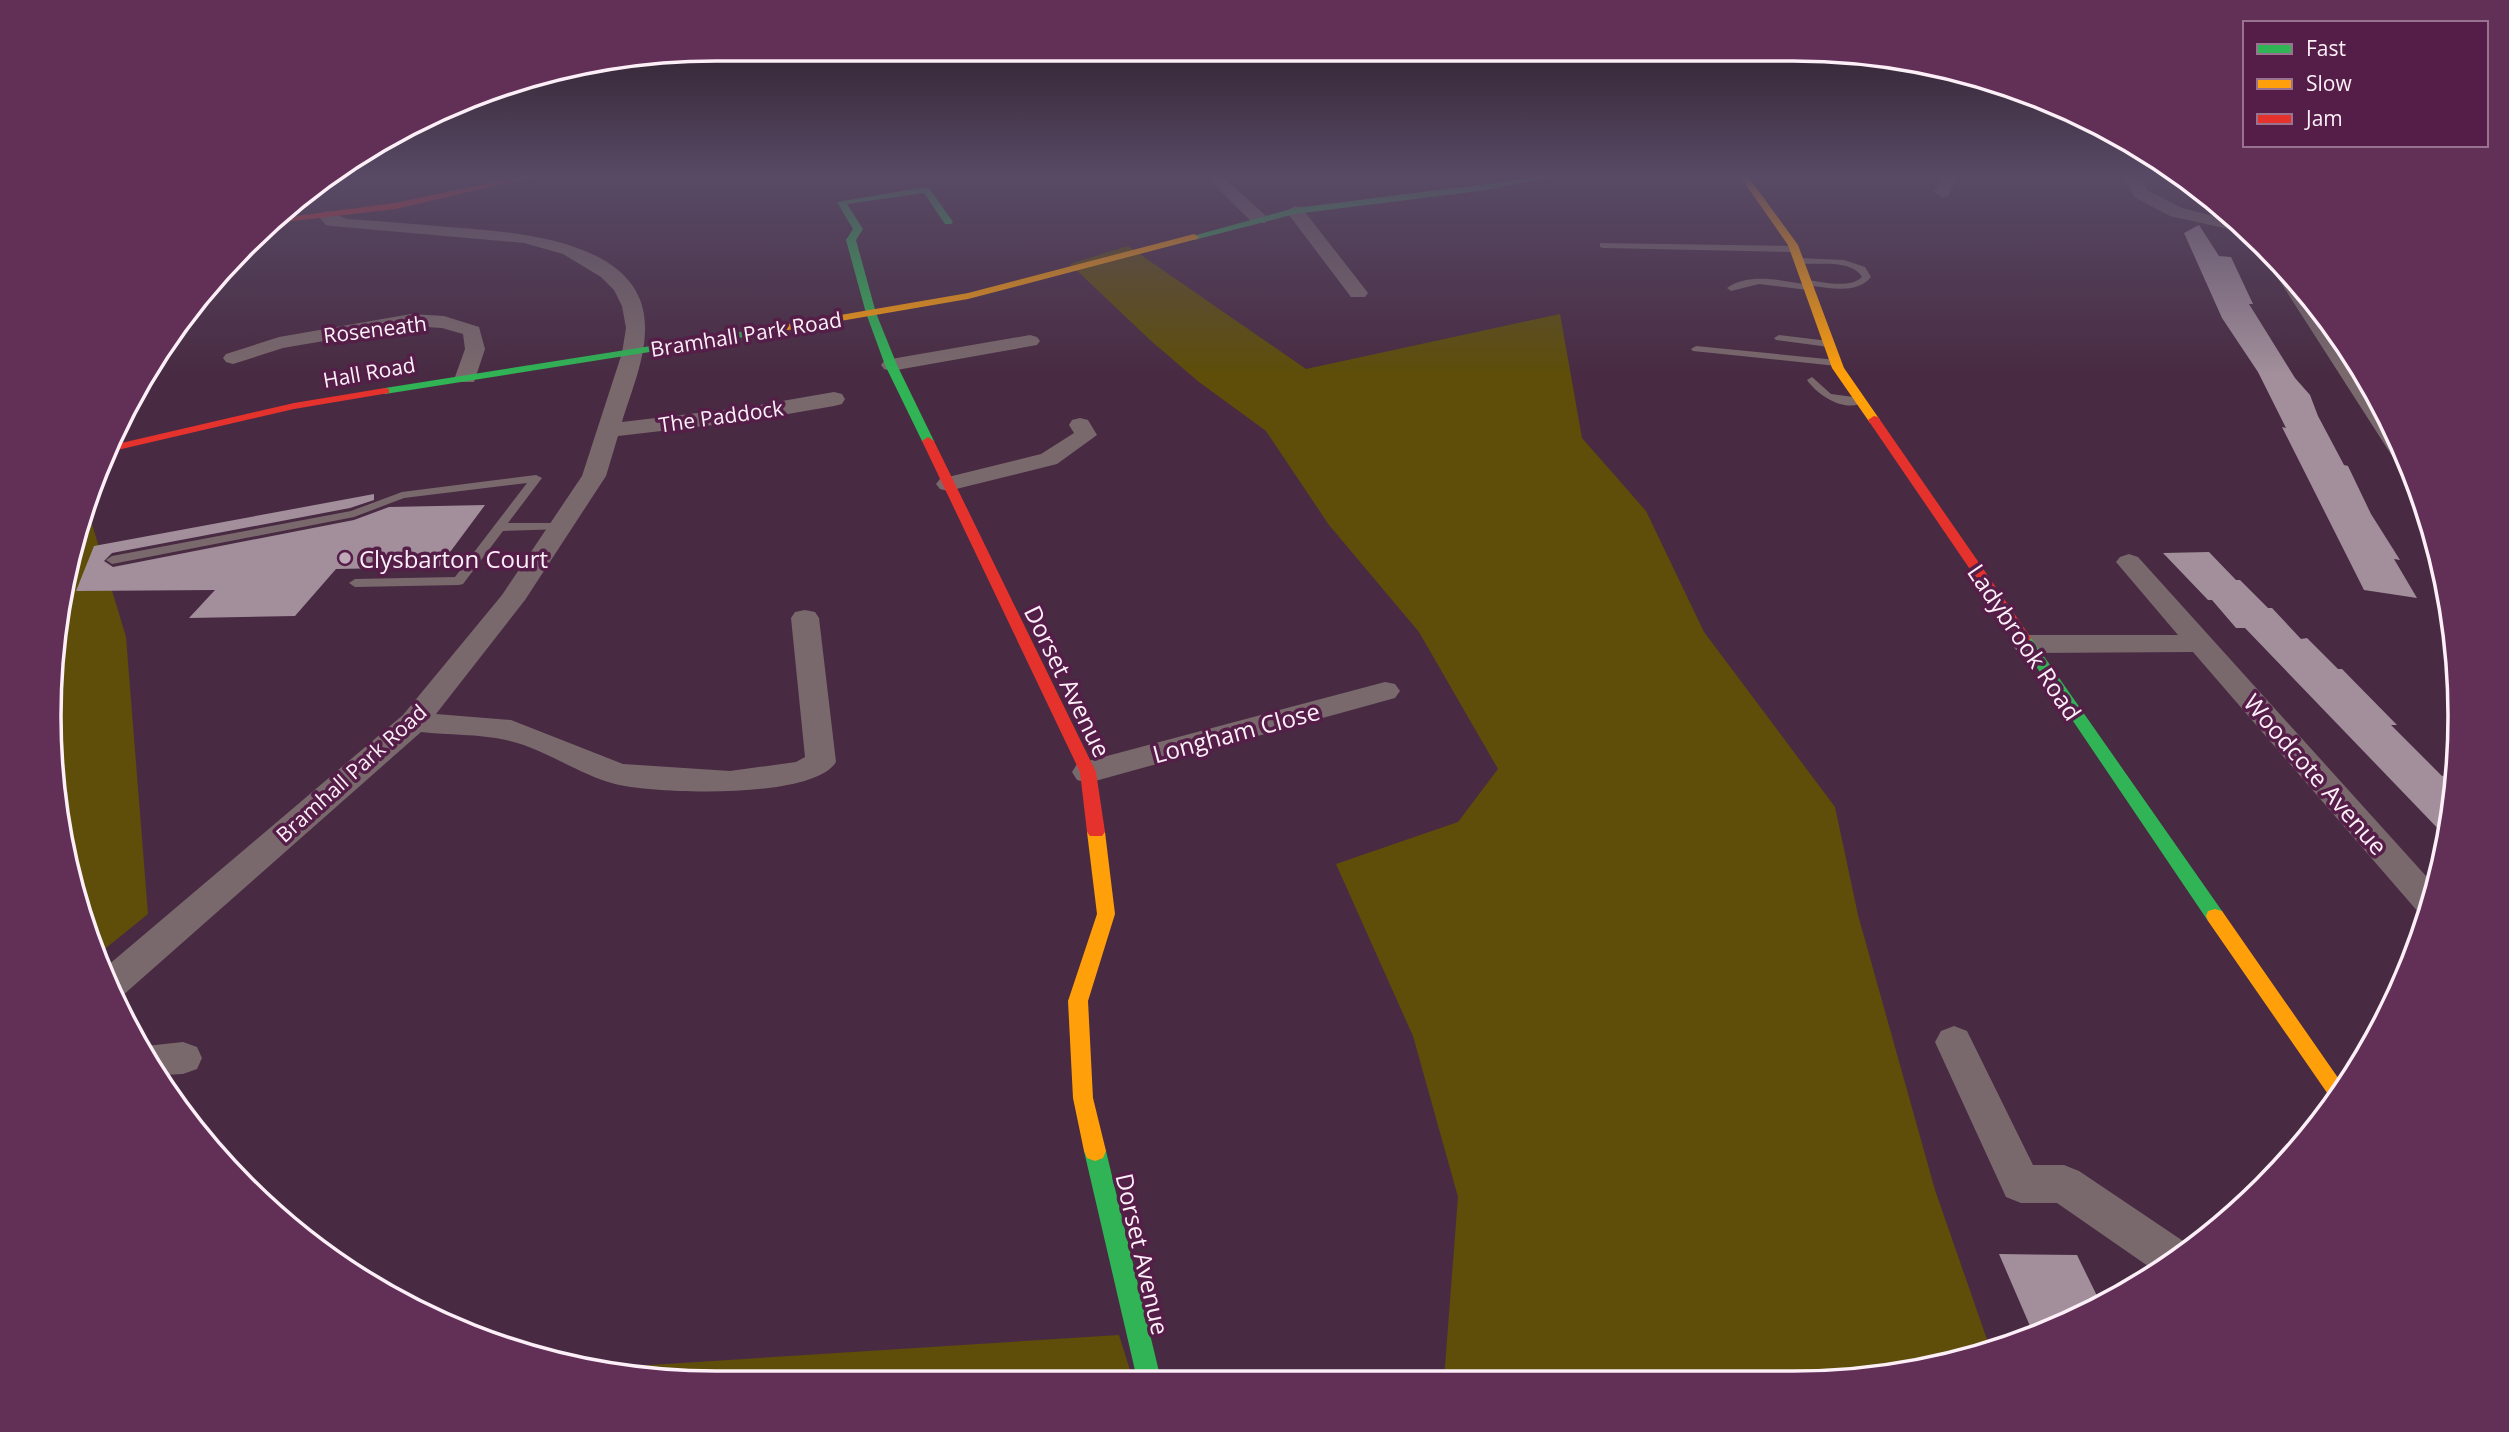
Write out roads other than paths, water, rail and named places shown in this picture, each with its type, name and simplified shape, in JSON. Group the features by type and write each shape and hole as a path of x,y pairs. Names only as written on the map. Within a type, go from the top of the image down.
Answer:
{"street":[{"path":"546,242 586,258 613,276 628,296 637,321 638,333 632,353"},
{"name":"Dorset Avenue","path":"852,242 871,313 891,366 1088,772 1107,914 1078,1001 1083,1098 1147,1371"},
{"name":"Bramhall Park Road","path":"117,979 414,722 512,600 594,476 632,353 968,296 1173,242"},
{"path":"1319,242 1358,293"},
{"name":"Ladybrook Road","path":"1787,242 1796,255 1836,363 2332,1086"},
{"name":"Roseneath","path":"233,358 284,334 415,313 472,331 475,349 466,377"},
{"path":"2321,330 2359,388"},
{"path":"891,366 1030,341"},
{"name":"Hall Road","path":"119,447 294,406 632,353"},
{"name":"The Paddock","path":"609,430 748,414 834,400"},
{"path":"948,484 1049,459 1086,435 1080,425"},
{"name":"Woodcote Avenue","path":"2129,562 2422,894"},
{"path":"414,722 511,730 619,775 730,782 803,772 821,762 805,618"},
{"path":"2026,643 2201,643"},
{"name":"Longham Close","path":"1088,772 1385,691"},
{"path":"1954,1042 2021,1184 2064,1184 2166,1253"}],"lane":[{"path":"1602,245 1796,255 1841,262 1862,269 1867,277 1860,284 1841,286 1742,282 1731,288"},
{"path":"1779,338 1829,344"},
{"path":"1696,349 1836,363"},
{"path":"1812,380 1821,394 1829,398 1861,401"},
{"path":"112,559 354,514 402,495 536,478 459,581 355,583"},
{"path":"501,527 561,527"}],"place":[{"name":"Clysbarton Court","path":"345,558"}]}
